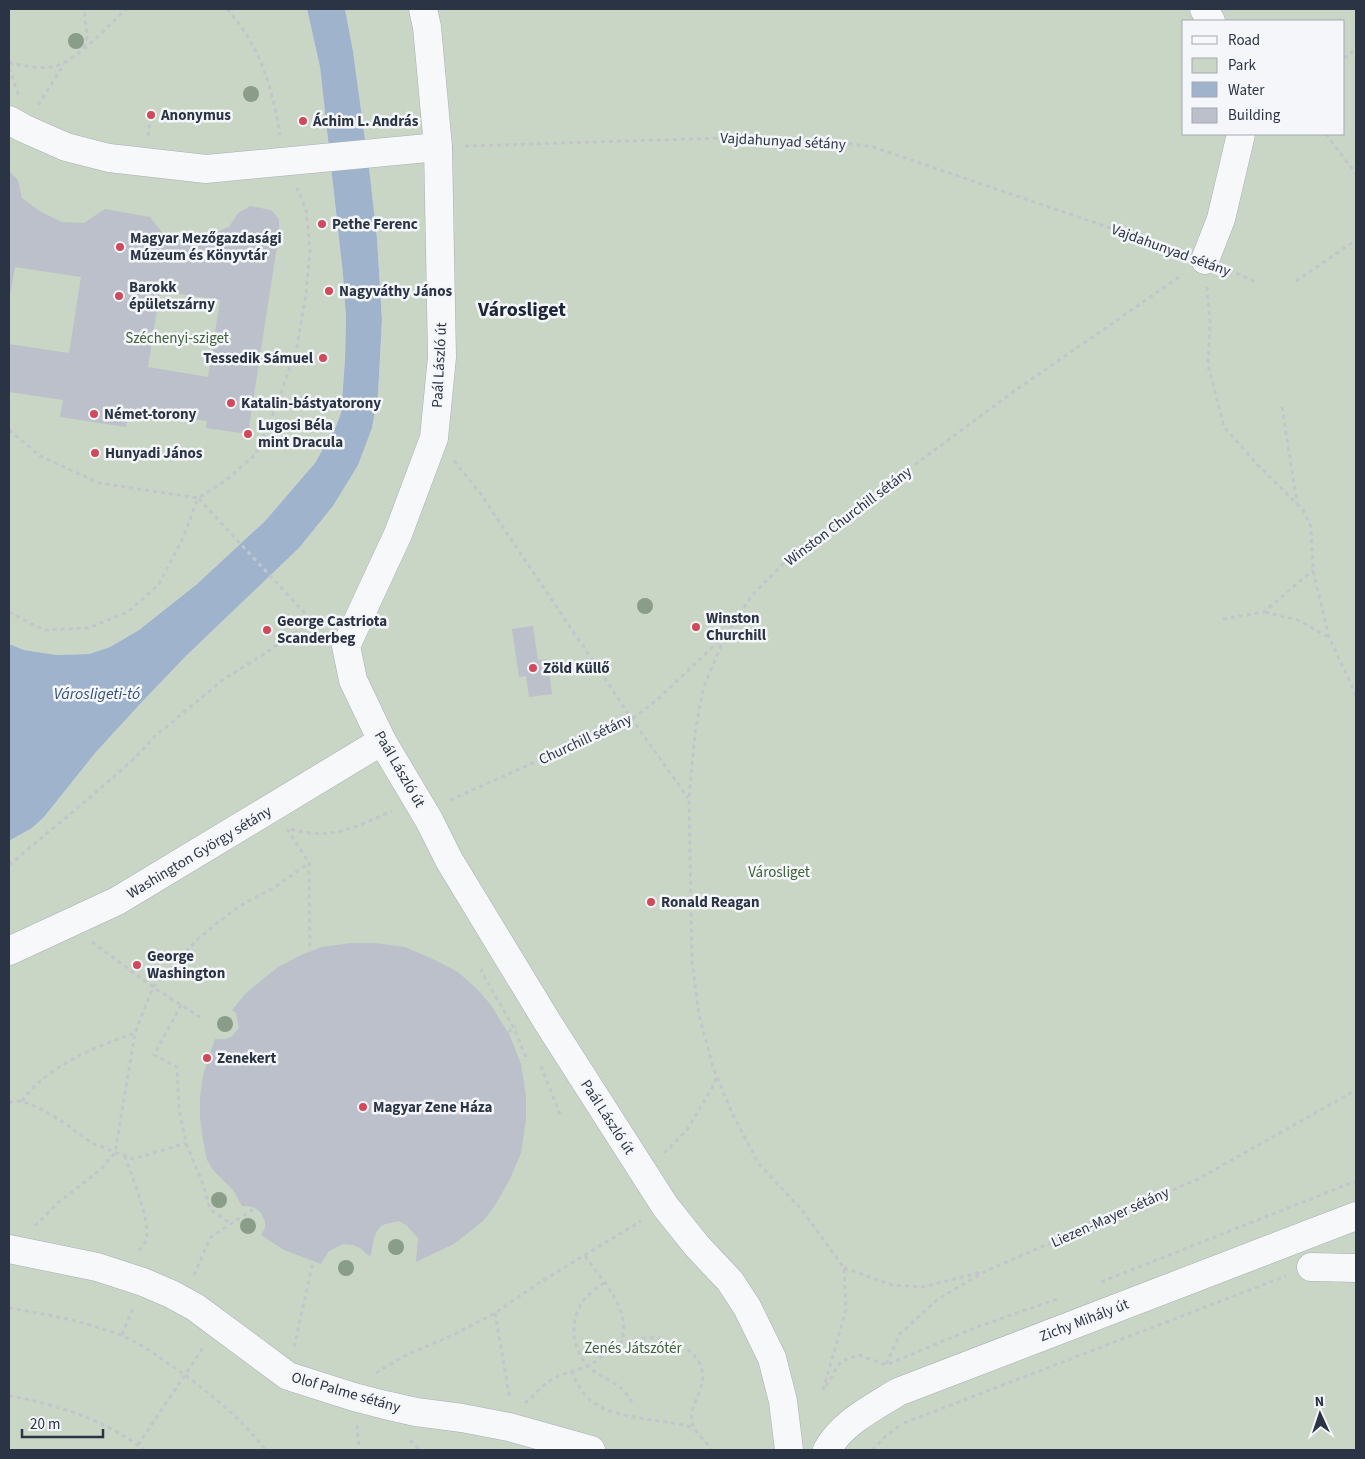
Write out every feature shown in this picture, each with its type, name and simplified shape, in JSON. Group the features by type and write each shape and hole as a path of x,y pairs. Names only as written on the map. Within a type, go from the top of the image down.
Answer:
{"street":[{"name":"Paál László út","path":"423,9 427,27 438,147 442,357 434,438 398,534 346,646 352,680 382,741 421,806 449,860 542,1012 665,1206 730,1281 747,1307 772,1358 783,1400 789,1450"},
{"path":"16,124 66,147 109,158 206,169 438,147"},
{"path":"1205,260 1221,219 1241,135"},
{"name":"Washington György sétány","path":"9,951 117,901 382,741"},
{"name":"Zichy Mihály út","path":"827,1450 843,1430 861,1415 898,1392 1356,1216"},
{"name":"Olof Palme sétány","path":"10,1250 97,1267 143,1282 182,1300 288,1376 354,1397 416,1412 462,1418 511,1420 591,1450"},
{"path":"1312,1267 1356,1268"}],"path":[{"path":"84,9 87,37 84,48"},
{"path":"16,124 65,63 126,9"},
{"path":"9,612 44,630 88,628 128,612 159,584 183,538 198,498 225,481 256,454 278,402 297,346 306,294 310,249 306,209 285,162 274,98 259,56 241,24 227,9"},
{"path":"1345,57 1356,49"},
{"path":"9,63 35,67 51,67 65,63"},
{"path":"1327,135 1356,174"},
{"name":"Vajdahunyad sétány","path":"438,147 724,138 831,141 873,148 1205,260 1256,282"},
{"path":"1296,281 1356,240"},
{"path":"1205,260 1210,322 1208,365 1224,427 1258,465 1303,510 1311,527 1313,570 1329,637 1356,695"},
{"name":"Winston Churchill sétány","path":"844,1268 802,1210 759,1164 733,1115 716,1076 700,1015 692,961 689,799 695,733 703,689 725,636 753,594 790,557 1014,392 1205,260"},
{"path":"1282,408 1298,504"},
{"path":"9,430 40,456 99,483 198,498 312,621 346,646"},
{"path":"434,438 480,493 632,719 689,799"},
{"path":"1264,612 1313,570"},
{"path":"1223,619 1264,612 1298,620 1329,637"},
{"path":"9,865 136,758 155,736 224,678 264,654 312,621"},
{"name":"Churchill sétány","path":"309,863 287,828 307,834 327,834 345,831 421,806 632,719 658,699 725,636"},
{"path":"309,863 310,951"},
{"path":"10,1250 44,1216 99,1171 115,1153 135,1033 153,987 197,940 217,923 238,907 275,886 309,863"},
{"path":"68,923 153,987 200,1017"},
{"path":"181,1005 154,1055 177,1067 179,1108 186,1143 202,1182 210,1209 231,1224"},
{"path":"508,1032 514,1028"},
{"path":"22,1101 30,1091 71,1061 105,1044 135,1033"},
{"path":"643,1171 687,1130 712,1088 716,1076"},
{"name":"Liezen-Mayer sétány","path":"886,1365 900,1334 938,1299 986,1271 1198,1179 1356,1090"},
{"path":"9,1102 22,1101 51,1114 87,1140 132,1159 186,1143"},
{"path":"118,1274 120,1265 135,1255 145,1242 146,1224 142,1204 124,1156"},
{"path":"1093,1285 1356,1181"},
{"path":"354,1397 369,1378 404,1356 453,1335 496,1313 542,1281 665,1206"},
{"path":"182,1300 210,1238 255,1208"},
{"path":"585,1256 604,1283 624,1318 625,1333 621,1343"},
{"path":"288,1376 313,1262"},
{"path":"872,1450 885,1437 911,1419 1312,1267"},
{"path":"986,1271 923,1288 892,1285 844,1268 846,1310 823,1390 841,1361 859,1355 886,1365 977,1327 1067,1295"},
{"path":"604,1283 584,1299 574,1322 577,1349 588,1366 599,1376 624,1390 633,1405"},
{"path":"9,1308 68,1319 122,1335 151,1352 218,1400 253,1434 266,1450"},
{"path":"496,1313 511,1420"},
{"path":"138,1445 218,1324"},
{"path":"511,1420 552,1380 570,1371 588,1366 621,1343 643,1338 662,1339 689,1349 697,1357 704,1380 692,1412 692,1423 711,1450"},
{"path":"570,1371 590,1399 608,1409 620,1414 679,1423 694,1428"},
{"path":"9,1396 30,1399 87,1418 144,1450"}],"green space":[{"name":"Széchenyi-sziget","path":"9,9 307,9 320,67 346,318 341,413 336,426 315,463 265,521 197,584 139,630 110,647 89,654 57,655 24,650 9,644"},
{"name":"Városliget","path":"345,9 1356,9 1356,1450 9,1450 9,841 32,828 44,817 96,752 141,703 186,656 299,548 333,506 358,464 372,428 378,395 382,320 377,238 353,51"}],"water":[{"name":"Városligeti-tó","path":"307,9 345,9 353,51 377,238 382,320 378,395 372,428 358,465 333,506 299,548 186,656 141,703 96,752 44,817 32,828 9,841 9,644 24,650 57,655 89,654 110,647 139,630 197,584 265,521 315,463 336,426 341,413 346,318 343,275 320,67"}],"building":[{"name":"Barokk épületszárny","path":"9,171 18,180 22,198 41,212 62,222 84,223 105,209 150,217 166,237 188,238 211,234 229,227 238,213 250,206 271,210 279,219 279,233 248,434 206,428 207,421 129,410 126,427 60,417 63,400 9,392 9,344 69,353 81,277 15,267 9,301","holes":["160,291 220,300 208,377 148,367"]},
{"name":"Zöld Küllő","path":"533,626 538,660 547,659 552,694 529,697 526,676 519,677 512,629"},
{"name":"Magyar Zene Háza","path":"351,943 375,943 405,947 458,972 491,1005 510,1036 521,1064 526,1096 526,1120 521,1153 509,1181 494,1207 483,1221 454,1244 416,1262 418,1238 406,1225 399,1221 382,1225 374,1238 371,1255 369,1256 360,1248 343,1244 329,1251 321,1264 284,1250 261,1235 265,1228 265,1222 261,1213 255,1208 242,1206 233,1190 213,1170 207,1160 200,1118 203,1075 215,1039 231,1037 239,1028 236,1013 232,1010 246,993 278,967 322,947"}],"place":[{"name":"Anonymus","path":"151,115"},
{"name":"Áchim L. András","path":"303,121"},
{"name":"Pethe Ferenc","path":"322,224"},
{"name":"Magyar Mezőgazdasági Múzeum és Könyvtár","path":"120,247"},
{"name":"Nagyváthy János","path":"329,291"},
{"name":"Barokk épületszárny","path":"119,296"},
{"name":"Tessedik Sámuel","path":"323,358"},
{"name":"Katalin-bástyatorony","path":"231,403"},
{"name":"Német-torony","path":"94,414"},
{"name":"Lugosi Béla mint Dracula","path":"248,434"},
{"name":"Hunyadi János","path":"95,453"},
{"name":"Winston Churchill","path":"696,627"},
{"name":"George Castriota Scanderbeg","path":"267,630"},
{"name":"Zöld Küllő","path":"533,668"},
{"name":"Ronald Reagan","path":"651,902"},
{"name":"George Washington","path":"137,965"},
{"name":"Zenekert","path":"207,1058"},
{"name":"Magyar Zene Háza","path":"363,1107"}],"district":[{"name":"Városliget","path":"522,309"}],"park label":[{"name":"Zenés Játszótér","path":"633,1348"}]}
